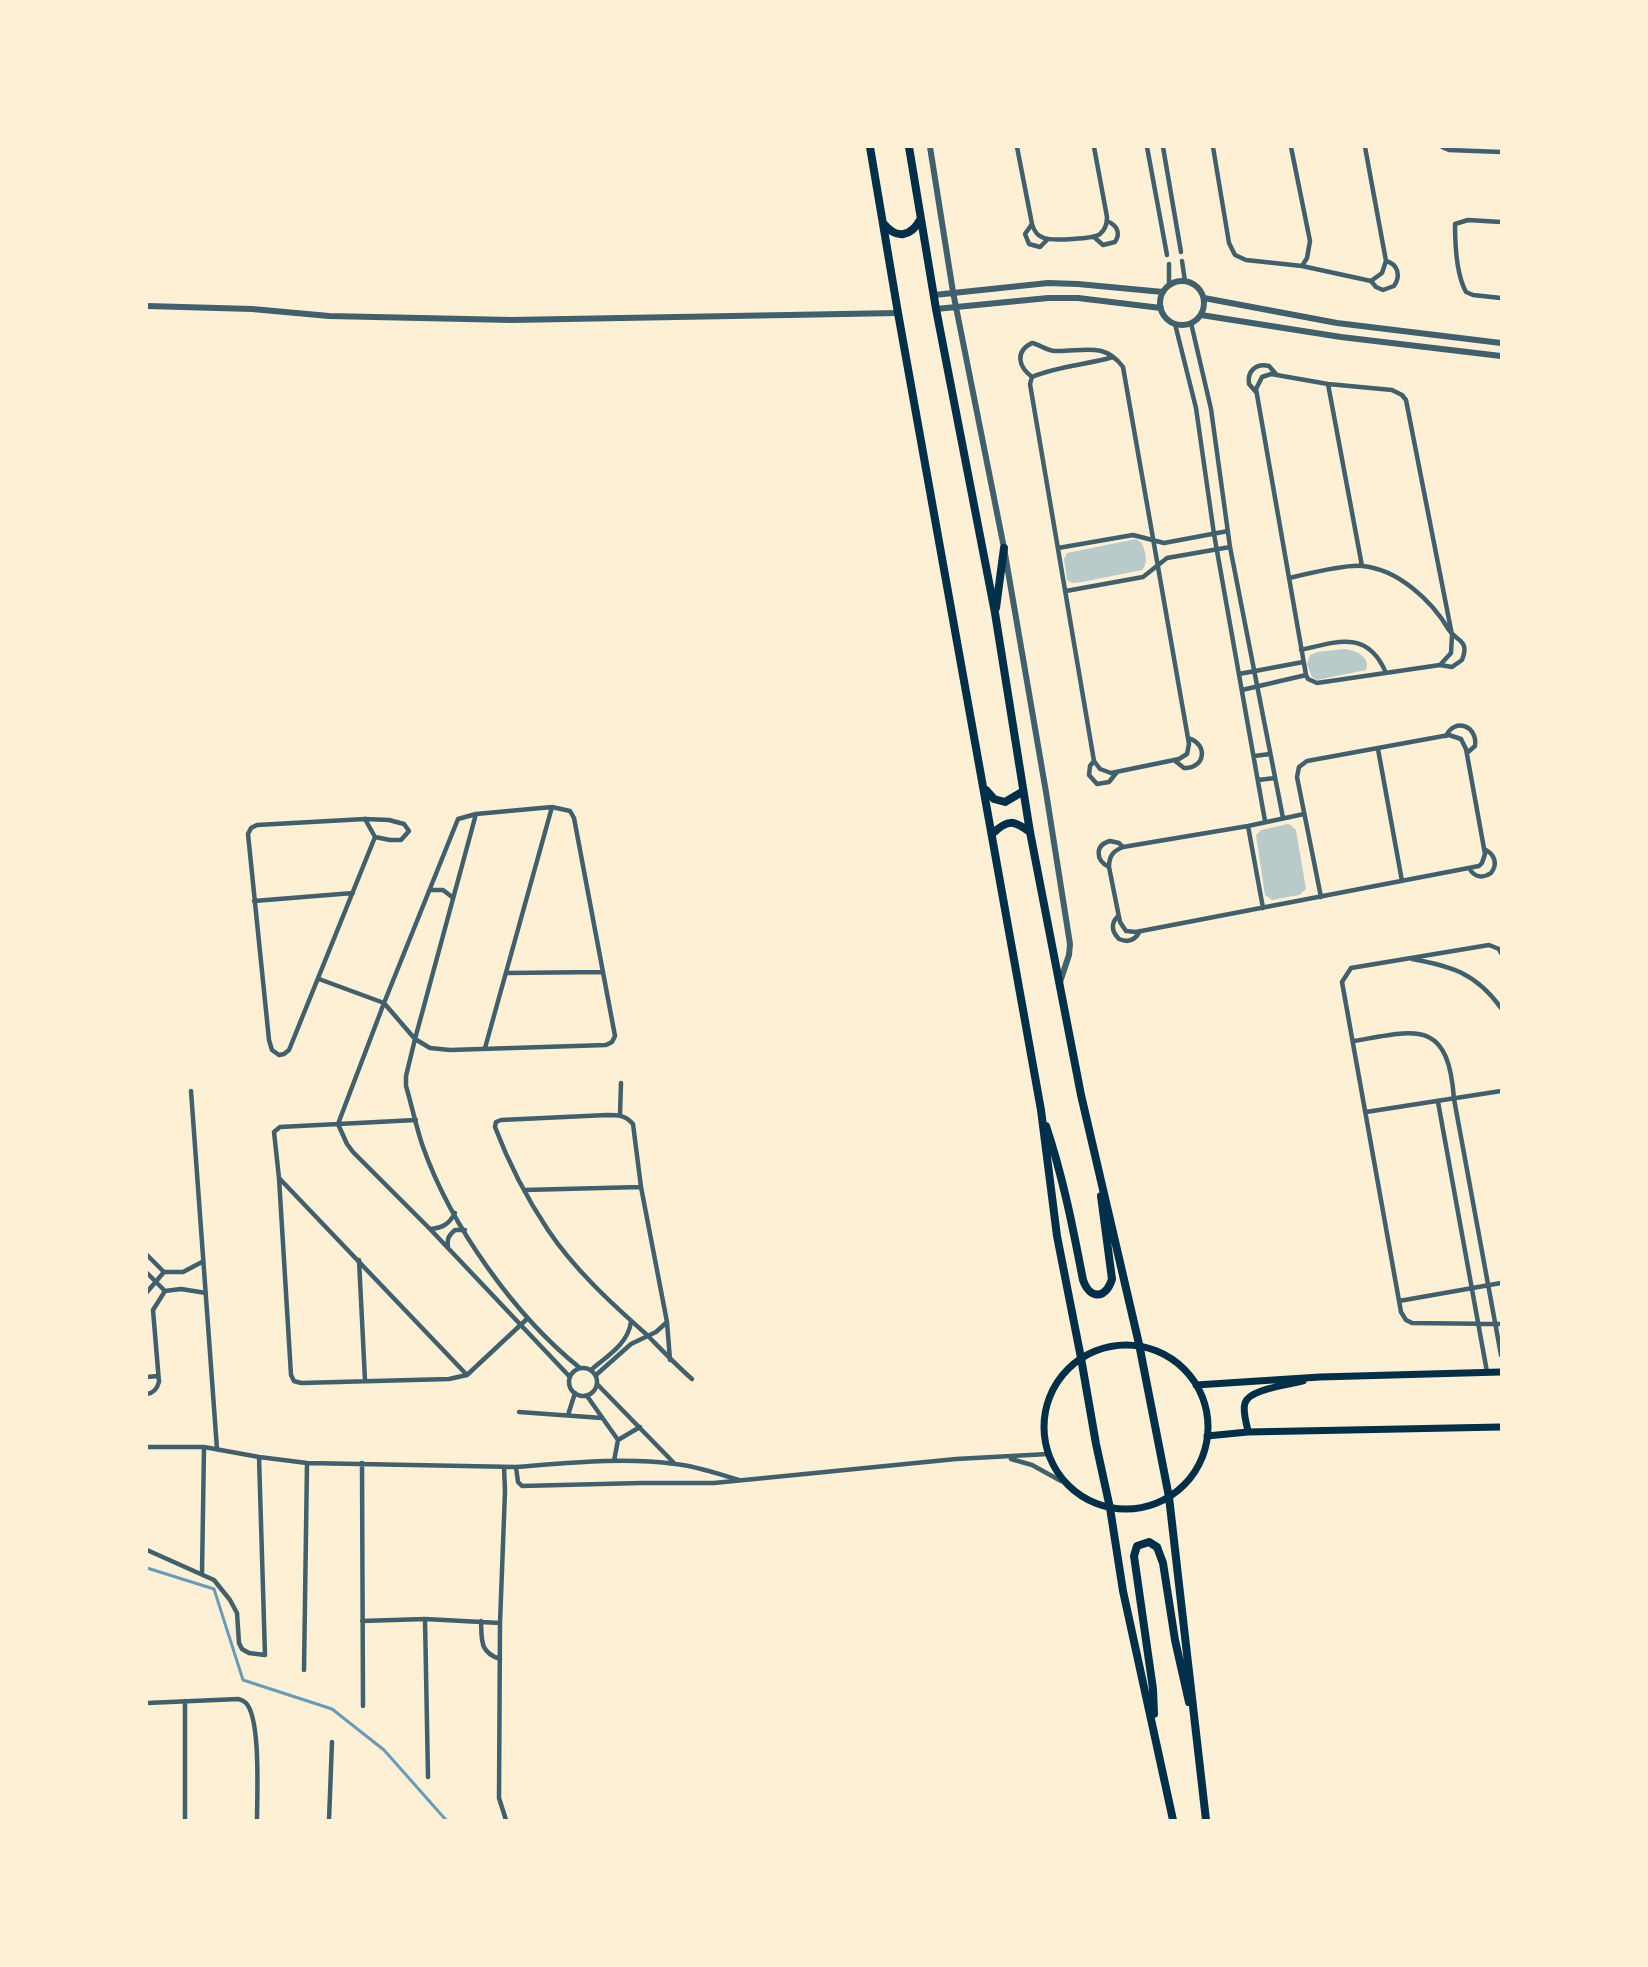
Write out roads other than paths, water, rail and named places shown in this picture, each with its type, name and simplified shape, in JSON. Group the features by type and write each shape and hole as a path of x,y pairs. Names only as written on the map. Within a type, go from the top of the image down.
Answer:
{"main road":[{"path":"870,147 1041,1110 1057,1236 1110,1508 1123,1591 1173,1820"},
{"path":"909,147 936,309 995,613 1022,792 1081,1095 1139,1344 1169,1497 1206,1820"},
{"path":"883,223 896,234 905,234 915,230 920,220"},
{"path":"995,613 1004,548"},
{"path":"985,789 994,799 1005,802 1022,792"},
{"path":"992,834 1009,822 1030,832"},
{"path":"1041,1110 1061,1170 1083,1280 1090,1293 1098,1295 1109,1288 1112,1279 1098,1167"},
{"path":"1109,1343 1139,1344 1170,1357 1185,1369 1196,1385 1206,1412 1207,1436 1196,1468 1183,1486 1169,1497 1142,1508 1110,1508 1083,1499 1061,1481 1048,1454 1045,1418 1057,1384 1082,1358 1109,1343"},
{"path":"1196,1385 1320,1377 1501,1372"},
{"path":"1248,1432 1244,1409 1249,1396 1256,1392 1320,1377"},
{"path":"1207,1436 1248,1432 1501,1427"},
{"path":"1153,1726 1153,1689 1134,1556 1137,1546 1145,1542 1157,1547 1163,1563 1183,1681 1195,1721"}],"street":[{"path":"930,147 953,292 1004,548 1070,944 1069,955 1059,983"},
{"path":"1017,147 1032,224 1037,234 1048,239 1094,237 1102,233 1107,221 1094,147"},
{"path":"1147,147 1167,255"},
{"path":"1163,147 1181,252"},
{"path":"1213,147 1231,250 1235,255 1246,260 1302,266 1371,280 1383,290 1394,286 1398,279 1398,271 1393,264 1386,261"},
{"path":"1291,147 1311,241 1307,258 1302,266"},
{"path":"1365,147 1386,261 1382,273 1371,280"},
{"path":"1442,147 1449,150 1501,152"},
{"path":"1501,222 1468,220 1455,224 1462,285 1466,292 1501,298"},
{"path":"1094,237 1103,244 1114,242 1118,230 1116,226 1107,221"},
{"path":"1032,224 1025,234 1029,244 1040,247 1048,239"},
{"path":"1182,261 1185,281"},
{"path":"1168,264 1169,286"},
{"path":"1175,324 1191,323 1201,315 1203,310 1204,298 1197,287 1185,281 1174,283 1163,292 1161,308 1166,317 1175,324 1196,408 1216,550 1265,821"},
{"path":"934,295 1048,283 1163,292"},
{"path":"936,309 1048,298 1078,298 1161,308"},
{"path":"1204,298 1337,323 1501,343"},
{"path":"147,306 221,307 329,316 511,320 898,313"},
{"path":"1201,315 1341,337 1501,356"},
{"path":"1191,323 1211,409 1230,547 1283,818"},
{"path":"1032,343 1056,351 1096,349 1106,351 1119,362 1124,372 1188,738 1187,754 1174,760 1117,772 1103,771 1094,761 1030,384 1032,377 1024,371 1020,361 1022,351 1032,343"},
{"path":"1032,377 1113,357"},
{"path":"1256,392 1249,384 1253,368 1258,365 1269,366 1276,374"},
{"path":"1289,578 1362,566 1393,576 1433,606 1452,634 1462,642 1464,654 1462,660 1452,667 1440,665 1317,683 1308,679 1306,675 1256,392 1257,385 1262,377 1276,374 1329,384 1392,390 1402,395 1406,400 1452,634 1451,653 1440,665"},
{"path":"1329,384 1362,566"},
{"path":"1058,548 1133,535 1164,543 1228,531"},
{"path":"1066,591 1143,577 1167,558 1230,547"},
{"path":"1301,650 1355,642 1374,652 1386,673"},
{"path":"1239,674 1304,662"},
{"path":"1242,690 1306,675"},
{"path":"1446,736 1452,727 1457,725 1472,730 1475,735 1474,746 1467,753"},
{"path":"1304,814 1123,847 1112,854 1109,860 1118,916 1122,927 1131,933 1321,897 1479,866 1485,854 1467,753 1461,739 1456,736 1446,736 1307,761 1302,764 1297,777 1321,897"},
{"path":"1174,760 1184,768 1196,766 1200,761 1203,756 1199,744 1188,738"},
{"path":"1378,749 1402,881"},
{"path":"1254,756 1270,754"},
{"path":"1094,761 1090,766 1089,774 1097,784 1109,782 1117,772"},
{"path":"1258,780 1275,778"},
{"path":"485,1048 552,807"},
{"path":"319,979 384,1003 415,1039 430,1048 450,1050 606,1045 612,1042 615,1036 574,818 570,812 552,807 476,814 458,819 384,1003 338,1124 353,1152 430,1229 570,1377"},
{"path":"476,814 415,1039 406,1076 406,1086 424,1148 442,1190 455,1213 497,1280 528,1318 560,1352 580,1368 591,1370 596,1375 596,1389 587,1396"},
{"path":"365,819 375,837 401,840 408,831 404,824 398,821 365,819 257,825 251,828 248,834 269,1040 272,1050 279,1055 289,1050 375,837"},
{"path":"1248,826 1263,908"},
{"path":"1109,867 1101,862 1099,848 1110,841 1119,843 1123,847"},
{"path":"1469,868 1472,873 1481,877 1491,873 1496,864 1495,859 1484,849"},
{"path":"430,890 443,890 452,897"},
{"path":"254,901 353,893"},
{"path":"1118,916 1113,924 1113,930 1119,939 1134,940 1140,931"},
{"path":"1498,1324 1412,1323 1406,1320 1401,1312 1342,981 1351,968 1406,958 1489,945 1501,953"},
{"path":"1406,958 1447,965 1465,974 1483,988 1501,1008"},
{"path":"506,973 603,972"},
{"path":"1353,1041 1413,1033 1432,1038 1444,1049 1450,1065 1454,1099 1488,1285 1498,1324 1501,1355"},
{"path":"620,1115 621,1083"},
{"path":"191,1091 217,1449"},
{"path":"1366,1112 1501,1091"},
{"path":"1438,1101 1487,1372"},
{"path":"670,1360 667,1322 641,1187 633,1124 628,1118 620,1115 496,1122 495,1127 510,1166 549,1230 566,1253 632,1322 670,1360 692,1379"},
{"path":"416,1120 276,1128 274,1132 291,1375 294,1381 301,1383 449,1379 467,1374 528,1318"},
{"path":"279,1178 467,1374"},
{"path":"524,1190 641,1187"},
{"path":"430,1229 448,1223 455,1213"},
{"path":"448,1248 447,1240 450,1234 455,1230 465,1230"},
{"path":"147,1255 164,1272 183,1272 202,1262"},
{"path":"359,1260 365,1380"},
{"path":"147,1292 164,1272"},
{"path":"147,1273 165,1291"},
{"path":"1399,1301 1501,1283"},
{"path":"165,1291 186,1289 206,1293"},
{"path":"147,1394 157,1389 153,1310 165,1291"},
{"path":"591,1370 624,1341 632,1322"},
{"path":"596,1375 631,1344 648,1336 667,1322"},
{"path":"580,1368 570,1377 571,1389 575,1393 587,1396 618,1440 614,1461"},
{"path":"147,1377 158,1376"},
{"path":"597,1384 674,1463"},
{"path":"568,1415 575,1393"},
{"path":"519,1412 602,1418"},
{"path":"618,1440 639,1427"},
{"path":"147,1447 204,1447 307,1463 516,1467 614,1461 674,1463 698,1467 739,1480"},
{"path":"202,1574 204,1447"},
{"path":"516,1467 518,1482 522,1485 714,1483 964,1459 1048,1454"},
{"path":"147,1550 214,1580 237,1613 239,1643 243,1649 249,1653 265,1655 259,1457"},
{"path":"1002,1458 1032,1465 1061,1481"},
{"path":"304,1670 307,1463"},
{"path":"362,1463 363,1706"},
{"path":"504,1467 499,1798 506,1820"},
{"path":"362,1621 425,1619 500,1623"},
{"path":"425,1619 428,1777"},
{"path":"481,1621 484,1650 490,1656 500,1659"},
{"path":"147,1703 238,1699 245,1701 256,1736 257,1820"},
{"path":"185,1701 185,1820"},
{"path":"329,1820 332,1742"}],"waterway":[{"path":"147,1568 214,1589 243,1680 332,1709 384,1750 446,1820"}]}
